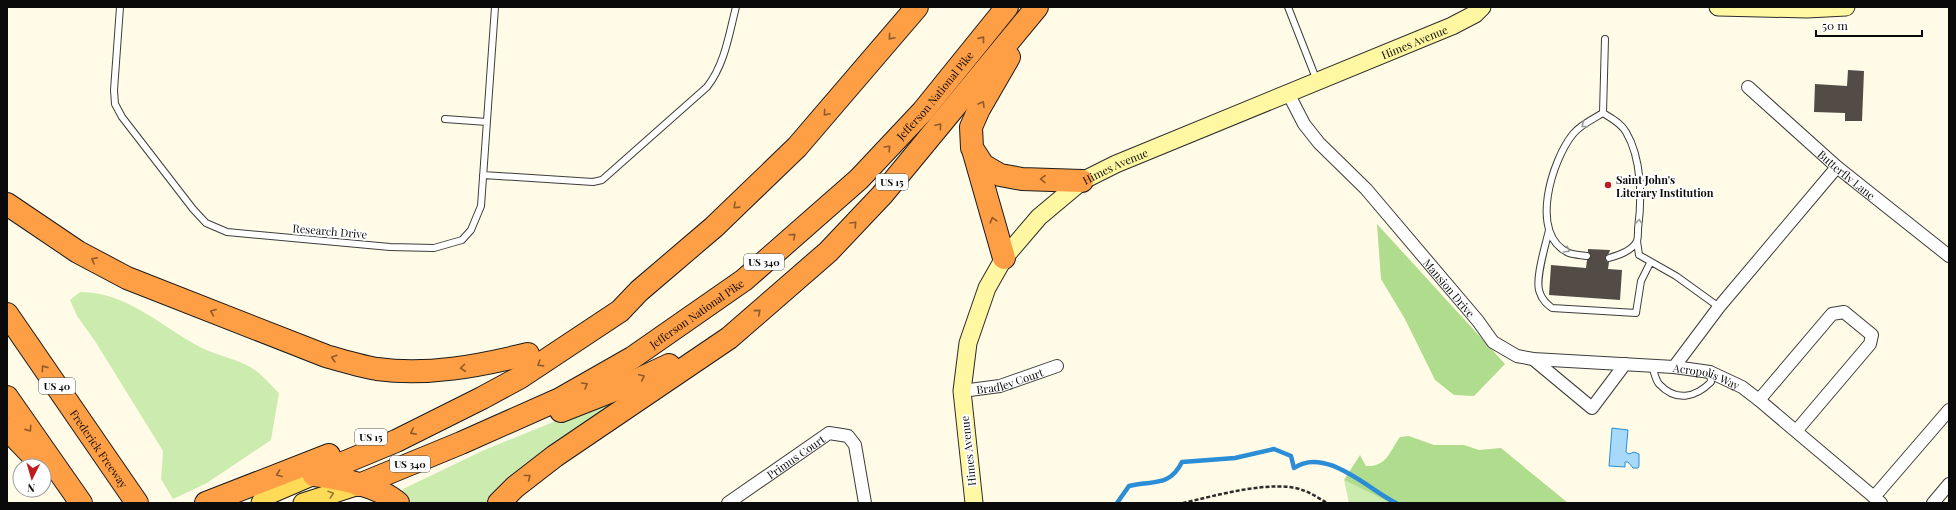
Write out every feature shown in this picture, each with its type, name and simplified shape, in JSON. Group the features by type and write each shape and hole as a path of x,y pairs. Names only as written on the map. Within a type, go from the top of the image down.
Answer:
{"highway":[{"name":"US 15","path":"206,503 340,450 445,401 528,354 615,301 639,291 714,227 797,147 917,7"},
{"name":"Jefferson National Pike","path":"359,485 461,443 560,399 632,358 744,280 859,179 923,111 1007,7"},
{"name":"US 15","path":"499,503 515,487 555,456 729,338 828,252 882,195 1037,7"},
{"path":"1004,258 972,148 971,127 979,109 1037,7"},
{"path":"972,148 983,165 1000,176 1022,179 1082,180"},
{"path":"7,204 78,252 127,278 326,356 353,364 396,370 444,370 488,364 528,354"},
{"path":"314,475 396,441 519,378 620,311 639,291"},
{"name":"Frederick Freeway","path":"7,314 137,503"},
{"path":"461,443 564,410 608,393 729,338"},
{"path":"7,397 77,497"},
{"path":"7,429 77,497"},
{"path":"314,475 341,478 382,493 398,503"}],"main road":[{"path":"261,503 265,496 314,475"},
{"name":"Jefferson National Pike","path":"303,503 359,485"}],"street":[{"path":"1452,26 1466,7"},
{"name":"Himes Avenue","path":"974,503 962,391 968,343 987,288 1004,258 1039,217 1082,180 1161,144 1452,26 1476,14 1482,7"},
{"path":"1718,7 1807,9 1846,7"},
{"name":"Butterfly Lane","path":"1748,87 1837,167 1949,256"},
{"name":"Mansion Drive","path":"1288,93 1304,124 1319,143 1366,189 1478,321 1493,342 1517,356 1534,359 1674,367"},
{"name":"Acropolis Way","path":"1837,167 1719,307 1674,367 1710,372 1742,387 1797,430 1878,500"},
{"path":"1759,400 1832,314 1844,312 1872,335 1870,344 1797,430"},
{"path":"1534,359 1592,408 1625,364"},
{"name":"Bradley Court","path":"962,391 1000,386 1057,366"},
{"path":"1878,500 1949,410"},
{"name":"Primus Court","path":"728,503 829,433 848,436 855,445 865,503"},
{"path":"1933,503 1949,484"}],"lane":[{"name":"Research Drive","path":"120,7 114,90 115,104 122,117 193,209 206,223 227,232 390,247 434,248 462,240 471,230 481,206 495,7"},
{"path":"483,175 593,182 602,180 707,87 714,78 720,65 736,7"},
{"path":"1288,7 1317,81"},
{"path":"1603,113 1605,39"},
{"path":"1587,256 1569,253 1557,244 1549,230 1547,221 1548,201 1552,171 1573,134 1603,113"},
{"path":"1603,113 1614,120 1626,132 1635,155 1639,185 1640,219 1637,241 1639,255 1650,263 1676,276 1719,307"},
{"path":"445,119 487,122"},
{"path":"1549,230 1539,278 1539,292 1544,302 1552,308 1636,313 1641,281 1650,263"},
{"path":"1609,258 1626,252 1637,241"},
{"path":"1652,366 1658,383 1670,392 1681,395 1692,396 1704,389 1711,382 1710,372"}],"path":[{"path":"1182,503 1248,489 1288,487 1305,491 1327,503"}],"green space":[{"path":"1377,224 1505,364 1474,396 1454,395 1435,380 1405,319 1381,279"},
{"path":"80,292 98,294 130,304 204,349 243,363 255,370 279,393 271,440 207,483 173,499 161,479 163,451 95,341 77,316 70,300"},
{"path":"651,382 489,503 412,503 401,493 403,489 482,451"},
{"path":"1409,436 1434,445 1464,445 1479,450 1501,448 1568,503 1390,503 1344,480 1360,455 1366,466 1379,464 1387,458 1400,437"},
{"path":"1344,480 1390,503 1349,503"}],"water":[{"path":"1612,428 1628,430 1626,452 1629,454 1634,452 1639,454 1638,468 1633,468 1628,462 1625,462 1625,467 1609,466"}],"building":[{"path":"1848,70 1864,71 1862,121 1845,121 1845,113 1814,112 1815,84 1847,86"},
{"path":"1588,249 1610,250 1605,257 1606,261 1609,262 1608,269 1622,270 1620,300 1549,295 1551,265 1586,268 1587,260 1591,256"}],"waterway":[{"path":"1117,503 1129,486 1159,482 1166,479 1177,470 1182,462 1235,458 1274,449 1291,456 1294,468 1306,463 1319,462 1333,466 1360,480 1396,503"}],"place":[{"name":"Saint John's Literary Institution","path":"1608,185"}]}
